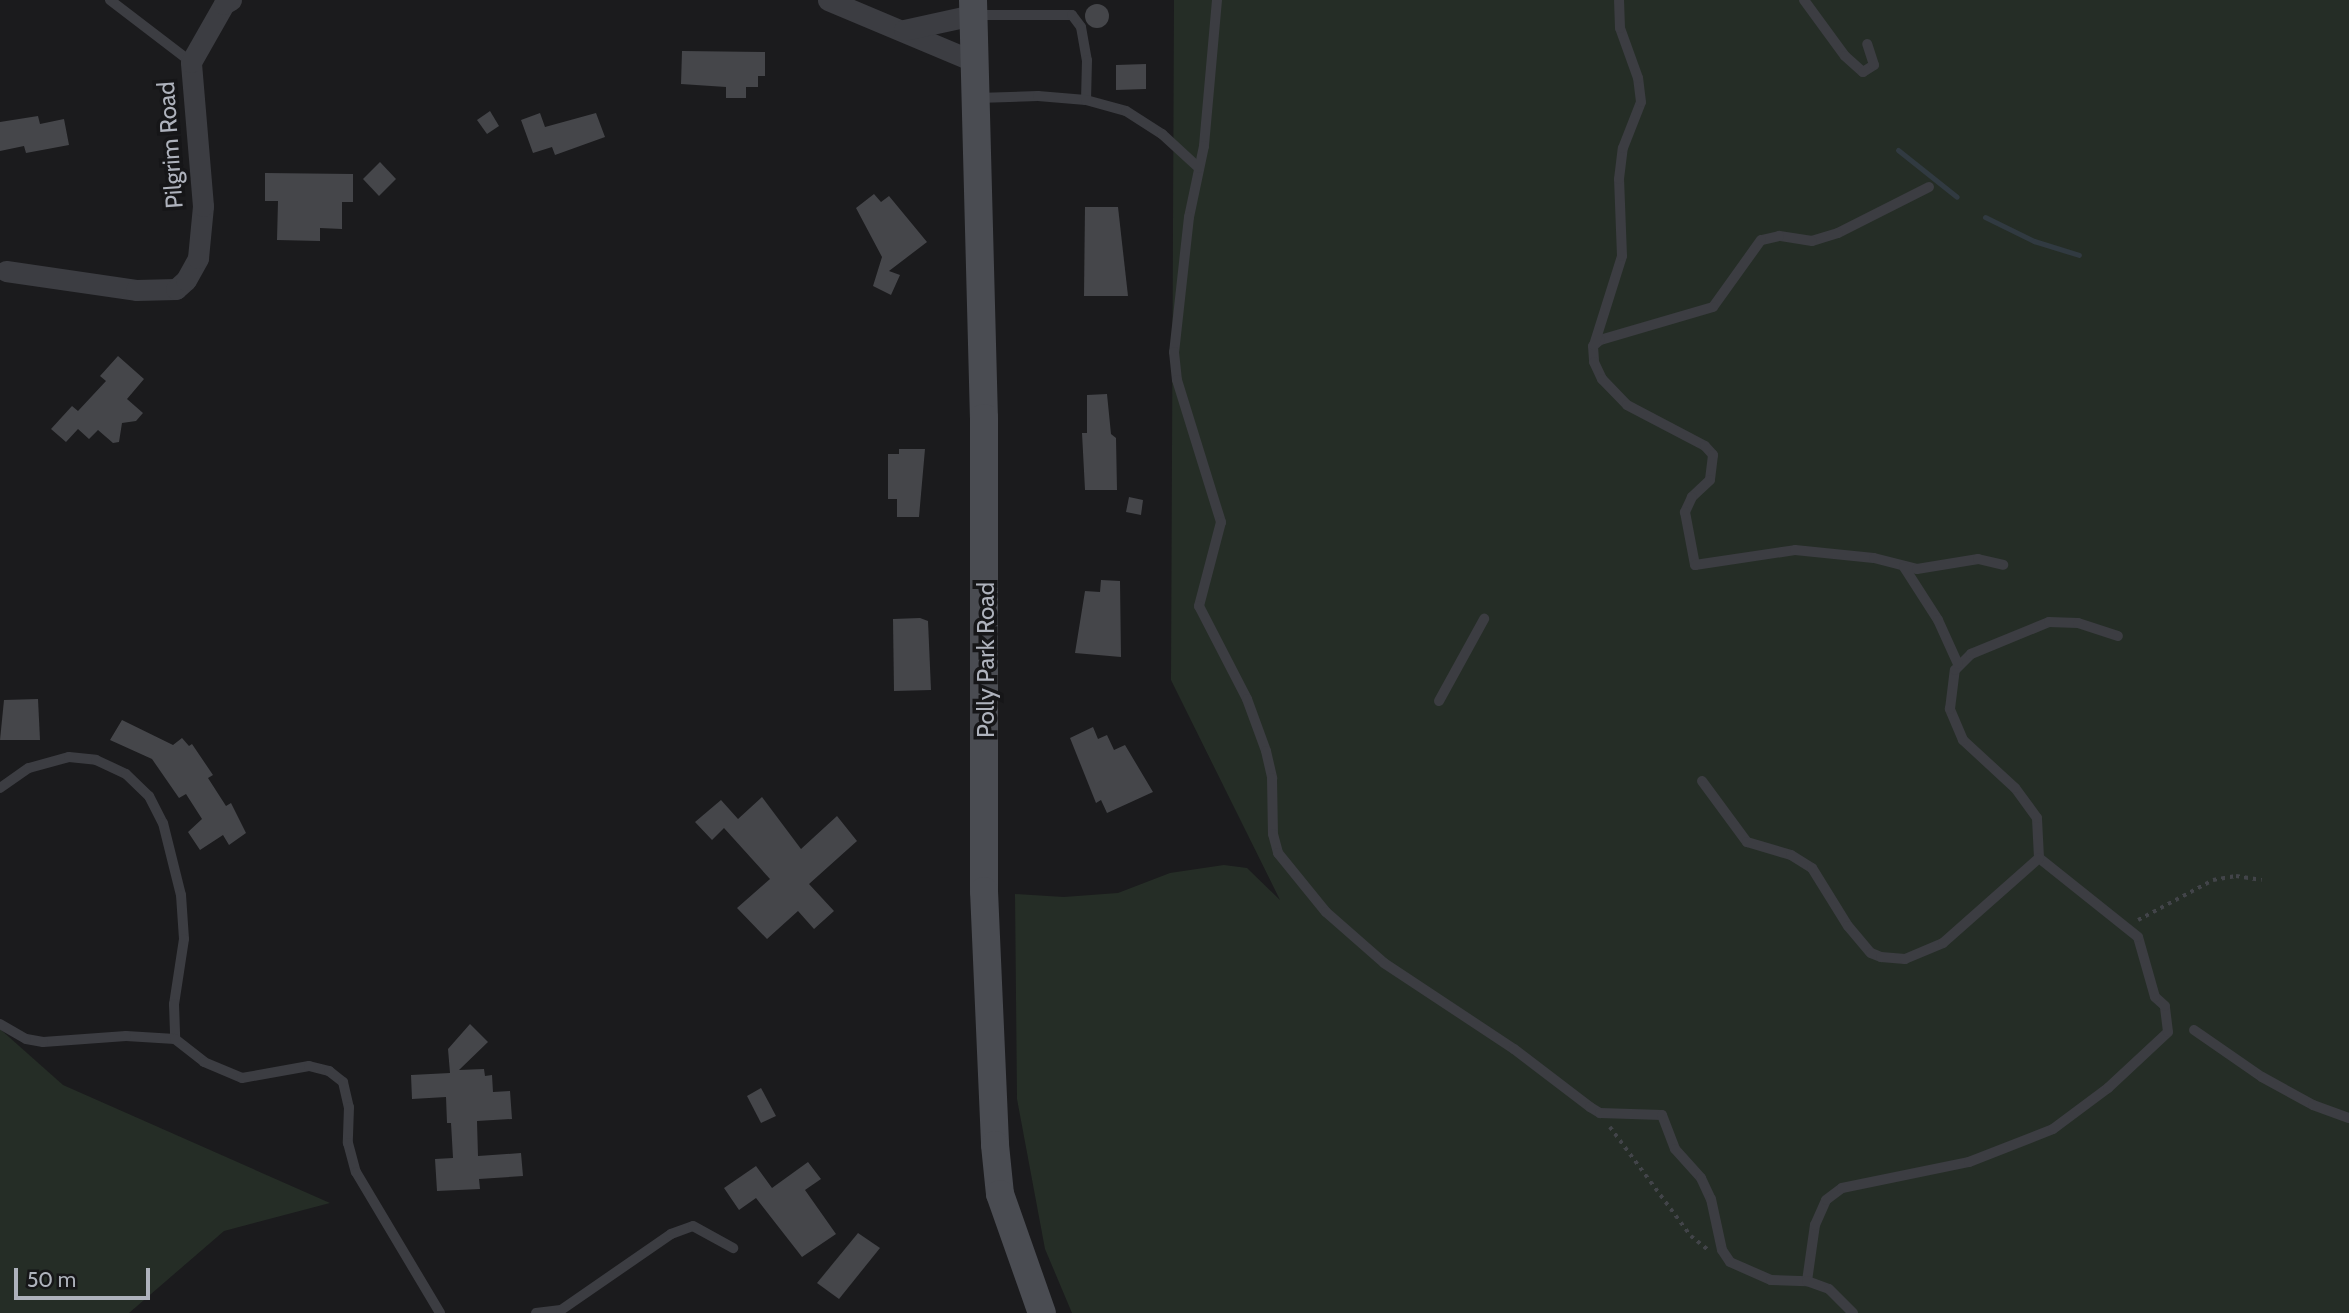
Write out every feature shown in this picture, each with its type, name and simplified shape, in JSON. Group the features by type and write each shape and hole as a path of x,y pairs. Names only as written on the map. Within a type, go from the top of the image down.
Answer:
{"street":[{"name":"Pilgrim Road","path":"6,271 136,290 176,289 186,280 198,258 203,206 191,62 224,4 231,0"},
{"path":"828,0 973,61"},
{"path":"904,30 973,8"},
{"name":"Polly Park Road","path":"973,8 984,418 984,891 995,1145 1000,1194 1042,1313"}],"lane":[{"path":"110,0 191,62"},
{"path":"1217,0 1199,168 1176,311 1174,352 1177,380 1221,522 1199,606 1247,699 1266,751 1272,778 1273,834 1278,853 1326,912 1384,963 1514,1049 1600,1113 1662,1115 1675,1149 1701,1178 1711,1199 1722,1251 1730,1262 1771,1280 1807,1281 1829,1289 1853,1313"},
{"path":"1619,0 1620,28 1638,78 1641,102 1623,148 1619,179 1622,256 1593,346 1597,371 1613,393 1713,455 1710,480 1692,497 1685,512 1695,565 1795,550 1874,558 1904,567 1933,569 1979,559 2003,565"},
{"path":"1804,0 1845,56 1863,72 1874,65 1867,44"},
{"path":"973,8 1072,15 1082,27 1087,60 1086,100"},
{"path":"974,98 1086,100 1126,111 1162,134 1199,168"},
{"path":"1593,346 1600,340 1713,307 1760,240 1779,236 1801,241 1825,237 1929,187"},
{"path":"1807,1281 1815,1225 1826,1200 1842,1188 1969,1162 2053,1129 2108,1088 2168,1032 2165,1006 2155,997 2138,937 2039,858 2037,818 2029,805 1957,731 1950,696 1958,664 1938,620 1904,567"},
{"path":"1439,701 1484,619"},
{"path":"1958,664 2049,622 2078,623 2118,636"},
{"path":"0,788 29,768 69,757 96,760 126,774 149,796 174,854 181,895 184,939 174,1004 175,1039"},
{"path":"1702,781 1740,837 1791,855 1821,877 1849,926 1871,953 1881,957 1905,959 1943,943 2039,858"},
{"path":"0,1024 26,1039 43,1042 126,1035 175,1039 204,1062 242,1078 309,1066 329,1071 343,1082 349,1107 348,1143 356,1172 440,1313"},
{"path":"2194,1030 2262,1077 2313,1105 2349,1118"},
{"path":"536,1313 561,1310 671,1234 693,1226 733,1248"}],"path":[{"path":"2136,921 2213,880 2236,876 2262,880"},
{"path":"1600,1113 1691,1236 1730,1262"}],"shaded area":[{"path":"1174,0 2349,0 2349,1313 1072,1313 1045,1249 1017,1099 1015,894 1064,897 1118,893 1170,873 1224,865 1247,868 1280,900 1171,680"},
{"path":"0,1029 63,1085 330,1203 224,1231 129,1313 0,1313"}],"building":[{"path":"1097,4 1108,11 1109,16 1102,27 1097,28 1086,21 1085,16 1092,5"},
{"path":"682,51 765,52 765,76 758,76 758,87 746,87 746,98 726,98 726,87 681,84"},
{"path":"1146,64 1146,89 1116,90 1116,65"},
{"path":"490,111 499,126 487,134 477,120"},
{"path":"540,113 545,127 596,113 605,137 555,155 552,147 533,153 521,120"},
{"path":"38,116 40,124 64,119 69,145 26,153 24,146 0,151 0,122"},
{"path":"380,162 396,179 379,196 363,179"},
{"path":"265,173 353,174 353,202 342,202 342,229 320,228 320,241 277,240 278,201 265,201"},
{"path":"874,194 881,202 889,196 927,242 889,271 900,275 891,295 873,286 882,257 856,208"},
{"path":"1085,207 1118,207 1128,296 1084,296"},
{"path":"118,356 144,379 127,399 143,413 136,421 122,423 119,442 113,443 98,430 89,439 78,429 66,442 51,429 72,406 78,411 106,381 100,376"},
{"path":"1107,394 1111,434 1116,438 1117,490 1085,490 1082,433 1087,433 1087,395"},
{"path":"899,449 925,449 919,517 897,517 897,499 888,499 888,454 899,454"},
{"path":"1129,497 1143,500 1141,515 1126,512"},
{"path":"1101,580 1120,581 1121,657 1075,653 1085,591 1100,592"},
{"path":"920,618 928,621 931,690 894,691 893,619"},
{"path":"38,699 40,740 0,740 4,700"},
{"path":"122,720 173,745 182,738 189,746 192,744 213,775 208,778 226,806 231,803 246,833 229,845 223,835 200,850 188,832 202,819 186,794 179,798 152,759 110,740"},
{"path":"1093,727 1098,739 1107,735 1114,750 1125,745 1153,792 1107,813 1101,800 1096,803 1070,738"},
{"path":"762,797 801,849 837,816 857,841 809,884 834,911 814,929 798,911 767,939 737,908 770,879 724,828 712,840 695,822 721,800 738,819"},
{"path":"470,1024 488,1042 459,1070 484,1069 485,1076 492,1075 493,1092 510,1091 512,1119 477,1121 478,1156 521,1153 523,1176 479,1179 480,1189 437,1191 435,1159 453,1158 446,1097 412,1099 411,1075 450,1073 448,1049"},
{"path":"761,1088 776,1116 761,1123 747,1096"},
{"path":"808,1162 821,1179 805,1190 836,1234 802,1257 756,1198 739,1210 724,1188 756,1166 772,1188"},
{"path":"858,1233 880,1248 839,1299 817,1283"}],"waterway":[{"path":"1898,150 1957,197"},
{"path":"1985,217 2034,241 2079,255"}]}
